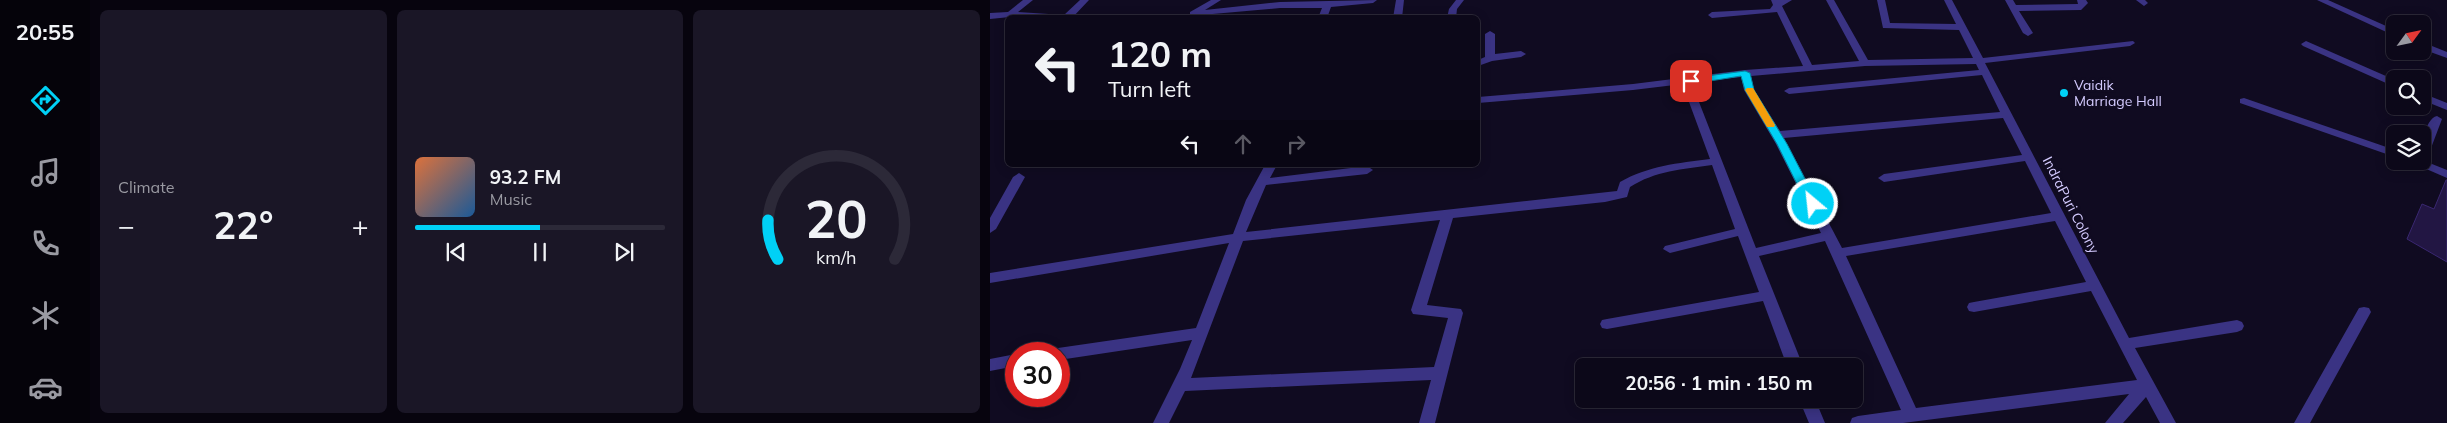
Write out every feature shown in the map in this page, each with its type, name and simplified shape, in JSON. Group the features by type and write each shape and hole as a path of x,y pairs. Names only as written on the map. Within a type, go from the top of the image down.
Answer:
{"street":[{"path":"1010,14 1029,0"},
{"path":"1070,15 1085,0"},
{"path":"1191,15 1217,0"},
{"path":"1197,15 1280,5 1328,5 1373,0"},
{"path":"1398,15 1400,0"},
{"path":"1452,15 1453,9 1460,0"},
{"path":"1830,0 1865,63"},
{"path":"1881,0 1886,26 1963,27"},
{"name":"IndraPuri Colony","path":"1948,0 2124,344 2168,423"},
{"path":"2009,0 2028,32"},
{"path":"2014,8 2081,7 2084,3 2082,0"},
{"path":"2321,0 2386,29"},
{"path":"1712,16 1773,11 1780,2 1809,68"},
{"path":"1323,15 1328,5"},
{"path":"990,16 1029,15"},
{"path":"1490,34 1490,58"},
{"path":"1789,91 1983,66 2130,43"},
{"path":"2306,44 2386,80"},
{"path":"2431,49 2447,55"},
{"path":"1480,62 1490,58 1522,54"},
{"path":"1480,100 1633,87 1745,73 1865,63 1983,66"},
{"path":"1745,73 1750,90 1838,252 1911,415"},
{"path":"2431,100 2447,107"},
{"path":"2244,101 2386,151"},
{"path":"1694,102 1792,358"},
{"path":"1776,135 2008,114"},
{"path":"2431,133 2437,119"},
{"path":"1884,178 2030,157"},
{"path":"990,278 1238,237 1623,194 1624,185 1639,175 1654,170 1717,161"},
{"path":"2431,166 2447,174"},
{"path":"1161,423 1180,385 1252,200 1270,167"},
{"path":"1263,182 1367,170"},
{"path":"990,229 1019,177"},
{"path":"1427,423 1456,313 1418,310 1448,215"},
{"path":"1838,252 2060,216"},
{"path":"1670,250 1743,231"},
{"path":"1752,253 1830,236"},
{"path":"1974,307 2095,285"},
{"path":"1607,324 1768,296"},
{"path":"2302,423 2364,312"},
{"path":"2124,344 2237,326"},
{"path":"1070,352 1201,333"},
{"path":"990,364 1005,362"},
{"path":"1180,385 1440,373"},
{"path":"1858,423 2147,385"},
{"path":"2113,423 2147,385"},
{"path":"1811,408 1817,423"}],"building":[{"path":"2446,180 2447,262 2407,239 2422,204 2434,209"}],"slow traffic":[{"path":"1750,90 1770,125"}],"place":[{"name":"Vaidik Marriage Hall","path":"2064,93"}],"route":[{"path":"1691,81 1745,73 1750,90 1782,144 1813,204"}]}
